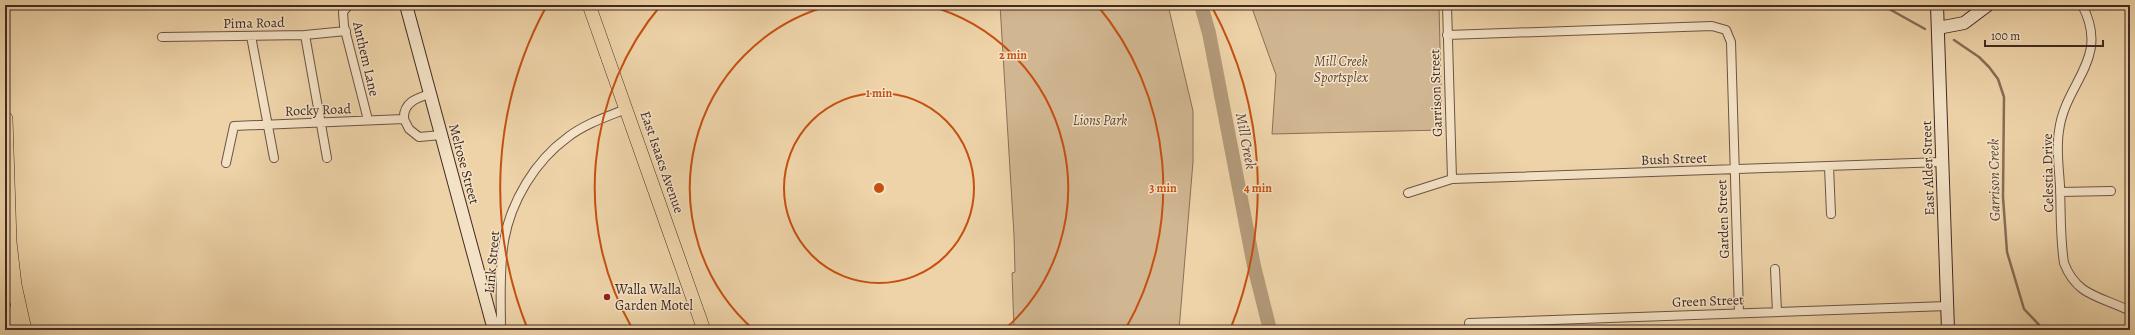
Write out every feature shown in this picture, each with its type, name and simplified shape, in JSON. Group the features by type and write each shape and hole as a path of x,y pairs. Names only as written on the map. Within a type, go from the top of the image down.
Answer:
{"highway":[{"path":"5,119 9,242 14,285 24,330"},
{"path":"5,311 9,330"}],"main road":[{"name":"East Isaacs Avenue","path":"589,5 704,330"}],"street":[{"name":"Anthem Lane","path":"349,5 343,12 346,31 368,120"},
{"name":"Melrose Street","path":"406,5 494,330"},
{"name":"Garrison Street","path":"1446,5 1452,179"},
{"name":"East Alder Street","path":"1937,5 1948,330"},
{"path":"1938,28 1964,23 1988,5"},
{"name":"Celestia Drive","path":"2082,5 2090,23 2091,52 2061,119 2058,140 2062,252 2068,274 2082,289 2093,296 2130,311"},
{"name":"Garden Street","path":"1447,35 1712,26 1726,30 1731,42 1739,313"},
{"name":"Pima Road","path":"162,37 305,35 346,31"},
{"path":"305,35 327,158"},
{"path":"251,36 274,158"},
{"path":"430,94 411,102 405,109 404,119 409,129 419,137 441,135"},
{"name":"Link Street","path":"501,330 504,242 510,216 521,192 538,166 568,137 591,124 626,109"},
{"name":"Rocky Road","path":"226,163 234,126 404,119"},
{"name":"Bush Street","path":"1408,193 1452,179 1942,162"},
{"path":"1829,166 1831,214"},
{"path":"2060,192 2111,191"},
{"path":"1775,269 1777,312"},
{"name":"Green Street","path":"1469,322 1947,306"}],"green space":[{"name":"Lions Park","path":"1000,5 1168,5 1193,111 1193,162 1179,330 1014,330 1012,273 1015,272 1014,235"},
{"name":"Mill Creek Sportsplex","path":"1253,5 1439,5 1442,130 1272,134 1276,75 1253,11"}],"waterway":[{"name":"Mill Creek","path":"1201,5 1209,33 1254,266 1270,330"},
{"name":"Garrison Creek","path":"1882,5 1925,29"},
{"name":"Garrison Creek","path":"1954,40 1979,57 1989,67 1998,79 2004,97 2003,197 2007,252 2024,309 2044,330"}],"place":[{"name":"Walla Walla Garden Motel","path":"607,297"}]}
